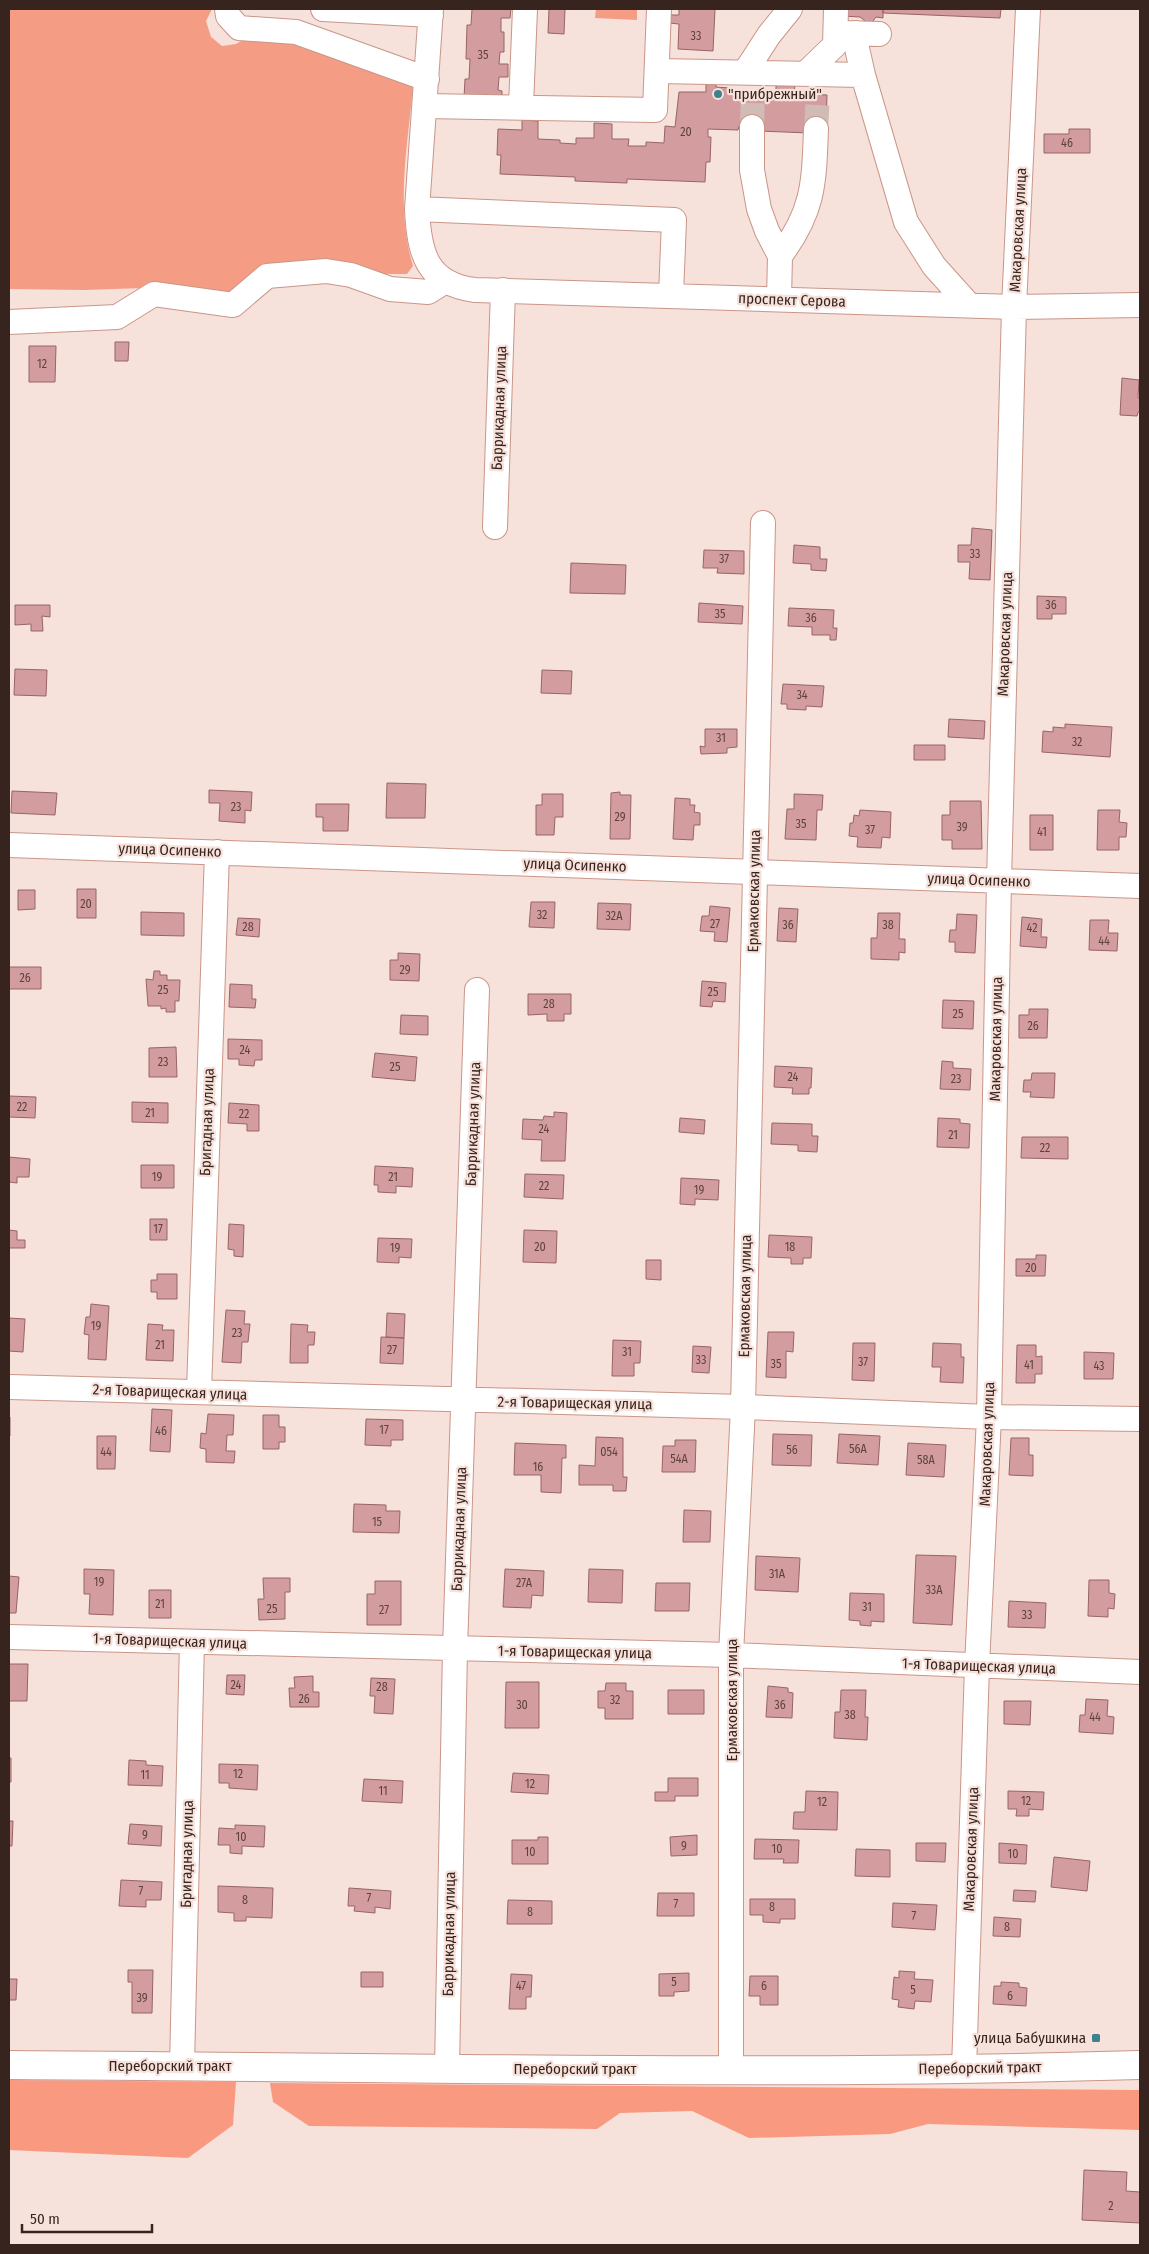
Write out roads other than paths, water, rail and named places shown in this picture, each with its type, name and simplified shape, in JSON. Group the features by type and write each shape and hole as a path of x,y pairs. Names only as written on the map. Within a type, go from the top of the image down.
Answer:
{"main road":[{"name":"Переборский тракт","path":"9,2065 964,2070 1140,2065"}],"street":[{"path":"227,9 228,16 240,28 296,32 427,79"},
{"path":"9,322 117,317 154,294 233,305 268,276 326,271 351,275 390,289 428,292 444,282 429,263 424,253 420,242 417,208 431,12 323,9"},
{"path":"521,106 525,9"},
{"path":"425,106 521,106 655,110 659,9"},
{"path":"752,74 790,9"},
{"path":"836,9 857,33 856,44 863,75 906,222 934,266 969,305"},
{"name":"Макаровская улица","path":"964,2070 977,1666 989,1417 999,881 1014,307 1028,9"},
{"path":"815,75 835,45 857,33"},
{"path":"657,71 863,75"},
{"path":"752,126 752,170 759,209 767,231 780,256 779,299"},
{"path":"780,256 795,235 810,198 814,180 816,129"},
{"path":"417,208 674,220 671,296"},
{"name":"проспект Серова","path":"444,282 463,288 671,296 1014,307 1140,305"},
{"name":"Баррикадная улица","path":"494,526 503,290"},
{"name":"Ермаковская улица","path":"731,2068 731,1655 743,1407 763,523"},
{"name":"улица Осипенко","path":"9,845 1140,886"},
{"name":"Бригадная улица","path":"199,1392 217,852"},
{"name":"Баррикадная улица","path":"447,2068 455,1649 477,990"},
{"name":"2-я Товарищеская улица","path":"9,1387 743,1407 989,1417 1140,1419"},
{"name":"1-я Товарищеская улица","path":"9,1637 731,1655 1140,1672"},
{"name":"Бригадная улица","path":"182,2066 192,1642"}],"tunnel":[{"path":"752,127 753,92"},
{"path":"816,129 818,95"}],"place":[{"name":"\"прибрежный\"","path":"718,94"},
{"name":"улица Бабушкина","path":"1096,2038"}]}
